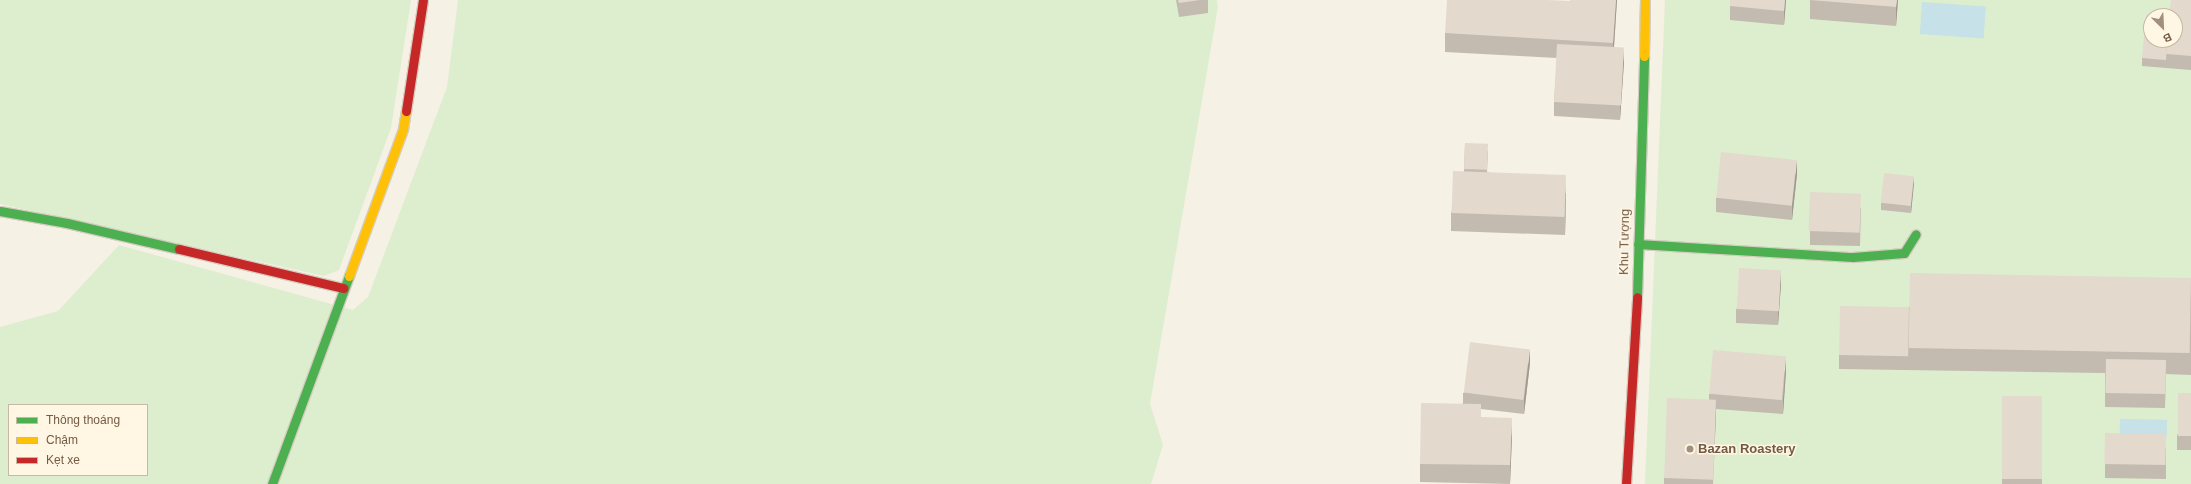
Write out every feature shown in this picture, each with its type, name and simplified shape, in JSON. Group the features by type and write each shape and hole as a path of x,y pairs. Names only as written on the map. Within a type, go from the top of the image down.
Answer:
{"street":[{"path":"272,484 343,288 403,129 423,0"},
{"name":"Khu Tượng","path":"1626,484 1636,338 1645,0"},
{"path":"0,211 67,223 343,288"},
{"path":"1638,244 1853,257 1904,253 1916,234"}],"green space":[{"path":"0,0 411,0 391,128 339,270 324,276 0,204"},
{"path":"458,0 1217,0 1218,7 1150,404 1163,445 1151,484 0,484 0,327 58,311 119,245 353,310 368,297 447,87"},
{"path":"1665,0 2191,0 2191,484 1645,484"}],"water":[{"path":"1922,2 1986,6 1984,38 1920,34"},
{"path":"2120,419 2167,420 2167,437 2120,436"}],"building":[{"path":"1178,0 1200,0 1179,3"},
{"path":"1447,0 1616,0 1613,43 1445,33"},
{"path":"1730,0 1785,0 1784,11 1730,6"},
{"path":"1810,0 1897,0 1896,7"},
{"path":"2171,0 2191,0 2191,56 2166,54 2166,48 2183,48 2183,8 2170,8"},
{"path":"1557,44 1624,48 1621,105 1554,102"},
{"path":"2143,47 2167,48 2166,60 2142,58"},
{"path":"1465,143 1488,144 1487,170 1464,169"},
{"path":"1721,152 1797,160 1792,206 1716,198"},
{"path":"1453,171 1566,175 1564,217 1452,213"},
{"path":"1884,173 1914,176 1911,206 1881,203"},
{"path":"1810,192 1861,194 1860,233 1809,231"},
{"path":"1739,268 1781,270 1779,311 1737,309"},
{"path":"1910,273 2191,278 2190,353 1909,348"},
{"path":"1840,306 1909,307 1908,356 1839,355"},
{"path":"1470,342 1530,349 1523,400 1464,393"},
{"path":"1713,350 1786,356 1782,400 1709,394"},
{"path":"2106,359 2166,360 2165,394 2105,393"},
{"path":"2178,393 2191,393 2191,436 2178,436"},
{"path":"2002,396 2042,396 2042,479 2002,479"},
{"name":"Bazan Roastery","path":"1667,398 1716,400 1713,480 1664,478"},
{"path":"1421,403 1481,404 1481,417 1512,418 1510,465 1420,464"},
{"path":"2105,433 2166,434 2165,465 2104,464"}],"traffic: fast":[{"path":"1637,297 1644,56"},
{"path":"0,211 67,223 179,249"},
{"path":"1638,244 1853,257 1904,253 1916,234"},
{"path":"272,484 349,276"}],"traffic: slow":[{"path":"1644,56 1645,0"},
{"path":"349,276 403,129 406,111"}],"traffic: jam":[{"path":"406,111 423,0"},
{"path":"179,249 343,288"},
{"path":"1626,484 1637,297"}],"place":[{"name":"Bazan Roastery","path":"1690,449"}]}
